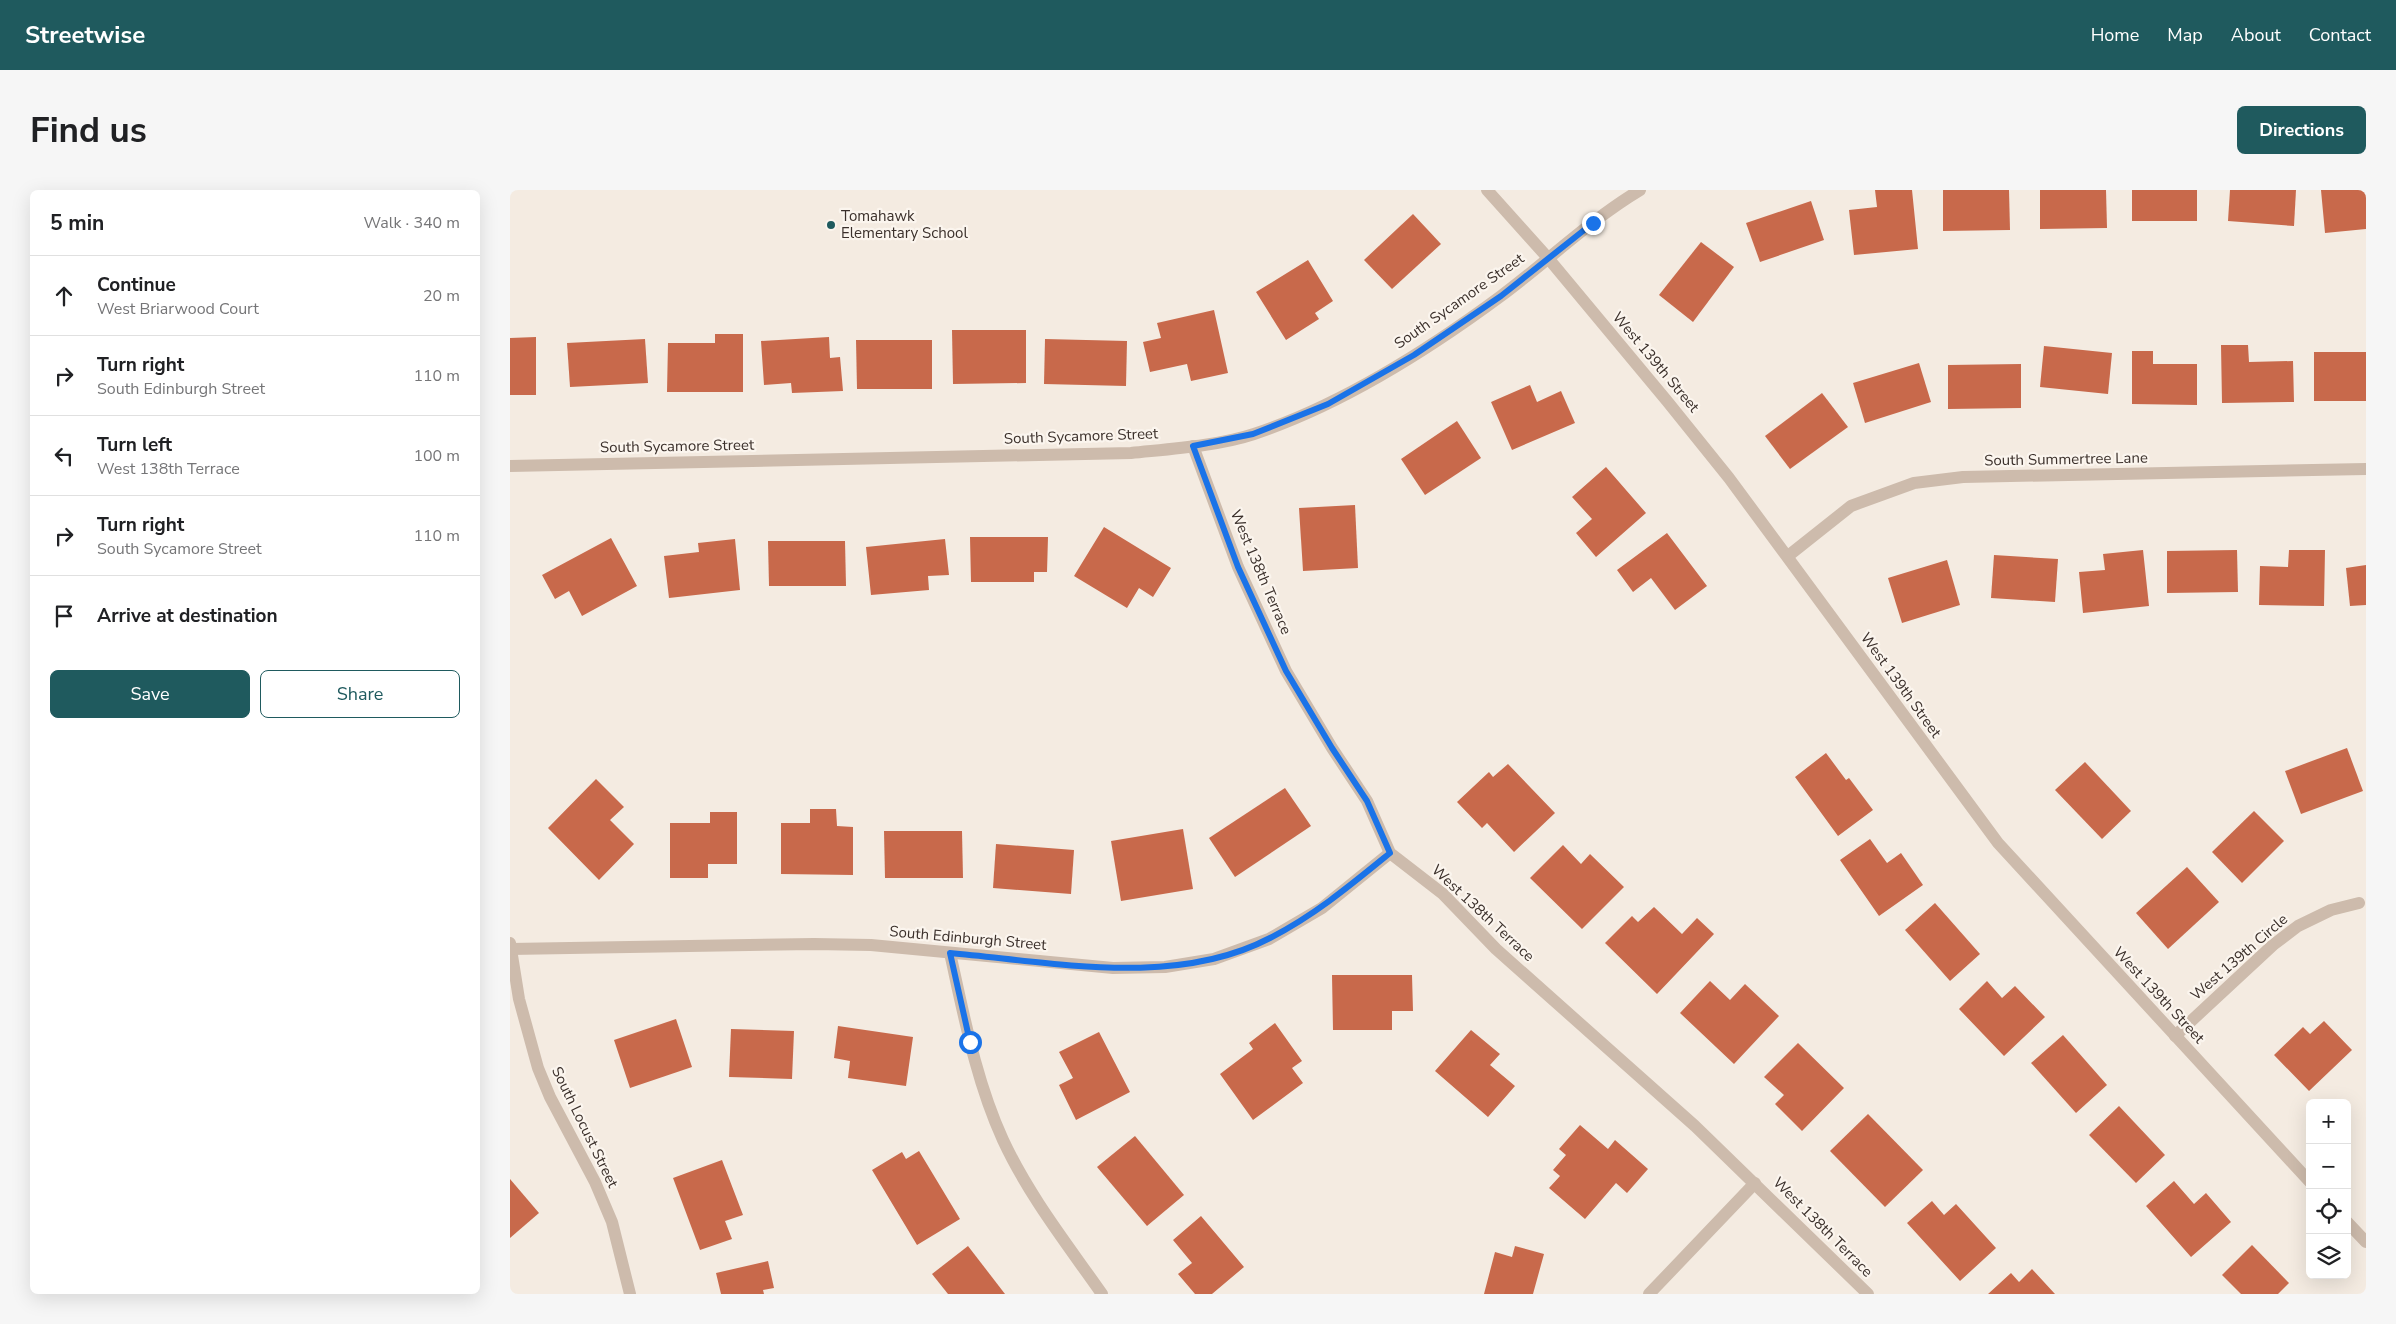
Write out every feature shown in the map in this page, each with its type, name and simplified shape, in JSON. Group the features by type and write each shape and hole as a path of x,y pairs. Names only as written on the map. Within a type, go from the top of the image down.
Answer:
{"street":[{"name":"West 139th Street","path":"1487,190 1548,258 1667,400 1788,556 1998,844 2306,1178"},
{"name":"South Sycamore Street","path":"510,466 1131,453 1193,446 1253,434 1328,404 1414,355 1501,296 1593,223 1640,190"},
{"name":"West 138th Terrace","path":"1193,446 1238,567 1286,671 1332,748 1367,801 1390,853 1443,894 1496,949 1695,1126 1868,1294"},
{"name":"South Summertree Lane","path":"1788,556 1851,506 1914,483 1962,477 2366,469"},
{"name":"South Edinburgh Street","path":"510,947 871,945 1113,968 1165,967 1214,959 1269,939 1322,908 1390,853"},
{"name":"West 139th Circle","path":"2175,1036 2273,945 2298,926 2330,910 2359,903"},
{"name":"South Locust Street","path":"510,947 519,999 538,1068 550,1097 595,1182 608,1214 630,1294"},
{"path":"950,953 983,1088 1003,1140 1038,1204 1102,1294"},
{"name":"West 138th Terrace","path":"1649,1294 1755,1183"},
{"path":"2351,1226 2366,1242"}],"building":[{"path":"1875,190 1912,190 1918,249 1854,255 1849,210 1877,207"},
{"path":"1943,190 2009,190 2010,230 1943,231"},
{"path":"2040,190 2106,190 2107,228 2040,229"},
{"path":"2132,190 2197,190 2197,221 2132,221"},
{"path":"2230,190 2296,190 2294,226 2228,221"},
{"path":"2321,190 2366,190 2366,229 2325,233"},
{"path":"1811,201 1824,240 1760,262 1746,223"},
{"path":"1413,214 1441,244 1392,289 1364,260"},
{"path":"1701,242 1734,267 1693,322 1659,295"},
{"path":"1308,260 1333,301 1315,313 1319,319 1286,340 1256,292"},
{"path":"1214,310 1228,373 1191,381 1187,364 1150,372 1143,342 1161,338 1157,323"},
{"path":"952,330 1026,330 1026,383 953,384"},
{"path":"715,334 743,334 743,392 667,392 668,343 715,343"},
{"path":"536,337 536,395 510,395 510,338"},
{"path":"829,337 830,358 840,357 843,391 792,393 791,383 764,385 761,341"},
{"path":"645,339 648,383 570,387 567,343"},
{"path":"1045,339 1127,341 1126,386 1044,384"},
{"path":"856,340 932,340 932,389 857,389"},
{"path":"2221,345 2248,345 2249,362 2293,361 2294,402 2222,403"},
{"path":"2044,346 2112,353 2108,394 2040,387"},
{"path":"2132,351 2153,351 2153,364 2197,364 2197,405 2132,404"},
{"path":"2314,352 2366,352 2366,401 2314,401"},
{"path":"1919,363 1931,402 1865,423 1853,383"},
{"path":"2021,364 2021,408 1948,409 1948,365"},
{"path":"1530,385 1537,402 1561,391 1575,423 1512,450 1491,402"},
{"path":"1822,393 1848,427 1790,469 1765,436"},
{"path":"1457,421 1481,458 1425,495 1401,459"},
{"path":"1606,467 1646,513 1596,557 1576,533 1592,519 1572,497"},
{"path":"1355,505 1358,568 1303,571 1299,508"},
{"path":"1104,527 1171,568 1153,597 1139,588 1127,608 1074,576"},
{"path":"1667,533 1707,586 1675,610 1651,578 1633,592 1617,570"},
{"path":"970,537 1048,537 1047,572 1034,572 1034,582 971,582"},
{"path":"611,538 637,586 582,616 569,591 555,599 542,575"},
{"path":"735,539 740,590 669,598 664,556 699,552 698,543"},
{"path":"945,539 949,575 928,576 929,590 871,595 866,547"},
{"path":"768,541 845,541 846,586 769,586"},
{"path":"2143,550 2149,606 2083,613 2079,572 2105,570 2103,554"},
{"path":"2237,550 2238,592 2167,593 2167,551"},
{"path":"2289,550 2325,550 2324,606 2259,605 2260,566 2288,567"},
{"path":"1994,555 2058,559 2055,602 1991,598"},
{"path":"1947,560 1960,605 1902,623 1888,578"},
{"path":"2366,565 2366,605 2350,606 2346,568"},
{"path":"2347,748 2363,791 2301,814 2285,771"},
{"path":"1826,753 1846,780 1849,778 1873,810 1838,836 1795,777"},
{"path":"2085,762 2131,811 2102,839 2055,790"},
{"path":"1508,764 1555,813 1514,852 1487,823 1482,828 1457,802 1489,772 1493,777"},
{"path":"596,779 624,807 610,820 634,844 599,880 548,828"},
{"path":"1285,788 1311,826 1235,877 1209,838"},
{"path":"810,809 836,809 837,826 853,827 853,875 781,874 781,823 810,823"},
{"path":"2254,811 2284,841 2242,883 2212,852"},
{"path":"710,812 737,812 737,864 708,864 708,878 670,878 670,823 710,823"},
{"path":"1183,829 1193,889 1121,901 1111,841"},
{"path":"884,831 962,831 963,878 885,878"},
{"path":"1870,839 1887,863 1901,853 1923,885 1879,916 1840,860"},
{"path":"996,844 1074,850 1071,894 993,888"},
{"path":"1563,845 1581,864 1590,854 1624,887 1582,929 1530,878"},
{"path":"2187,867 2219,902 2168,949 2136,913"},
{"path":"1935,903 1980,954 1950,981 1905,930"},
{"path":"1654,907 1682,934 1697,918 1714,934 1657,994 1605,943 1632,916 1638,922"},
{"path":"1332,975 1412,975 1413,1011 1392,1011 1392,1030 1333,1030"},
{"path":"1710,981 1730,1000 1745,984 1779,1016 1734,1064 1680,1013"},
{"path":"1987,981 2002,998 2015,986 2045,1017 2004,1056 1959,1009"},
{"path":"676,1019 692,1067 630,1088 614,1040"},
{"path":"2324,1021 2352,1050 2309,1091 2274,1055 2303,1027 2310,1034"},
{"path":"1275,1023 1302,1061 1292,1068 1303,1083 1253,1120 1220,1074 1253,1049 1249,1043"},
{"path":"838,1026 913,1037 906,1086 848,1078 850,1061 834,1058"},
{"path":"731,1029 794,1031 792,1079 729,1077"},
{"path":"1471,1030 1500,1054 1490,1065 1515,1086 1488,1117 1435,1071"},
{"path":"1099,1032 1130,1092 1076,1120 1059,1085 1073,1078 1059,1052"},
{"path":"2063,1035 2107,1085 2076,1113 2031,1063"},
{"path":"1798,1043 1844,1088 1802,1131 1775,1104 1784,1095 1764,1077"},
{"path":"2119,1106 2165,1155 2136,1183 2089,1135"},
{"path":"1868,1114 1923,1170 1885,1207 1830,1151"},
{"path":"1580,1125 1608,1149 1615,1140 1648,1169 1627,1193 1616,1183 1585,1219 1549,1188 1560,1176 1553,1170 1566,1155 1559,1149"},
{"path":"1135,1136 1184,1195 1147,1226 1097,1167"},
{"path":"919,1151 960,1219 917,1245 872,1170 902,1152 906,1159"},
{"path":"722,1160 743,1215 725,1221 732,1239 700,1250 673,1178"},
{"path":"510,1179 539,1213 510,1238"},
{"path":"2174,1181 2194,1204 2206,1193 2231,1222 2191,1257 2146,1206"},
{"path":"1932,1201 1944,1215 1956,1204 1996,1248 1960,1281 1907,1223"},
{"path":"1201,1216 1244,1267 1212,1294 1195,1294 1178,1274 1192,1263 1173,1240"},
{"path":"2252,1245 2289,1283 2278,1294 2241,1294 2222,1275"},
{"path":"968,1246 1005,1294 948,1294 932,1274"},
{"path":"1515,1246 1544,1254 1533,1294 1484,1294 1495,1252 1512,1257"},
{"path":"768,1261 774,1288 763,1290 764,1294 721,1294 716,1273"},
{"path":"2032,1269 2055,1294 1988,1294 2011,1273 2019,1282"}],"place":[{"name":"Tomahawk Elementary School","path":"831,225"}],"route":[{"path":"970,1042 950,953 1113,968 1165,967 1214,959 1269,939 1322,908 1390,853 1367,801 1332,748 1286,671 1238,567 1193,446 1253,434 1328,404 1414,355 1501,296 1593,223"}]}
